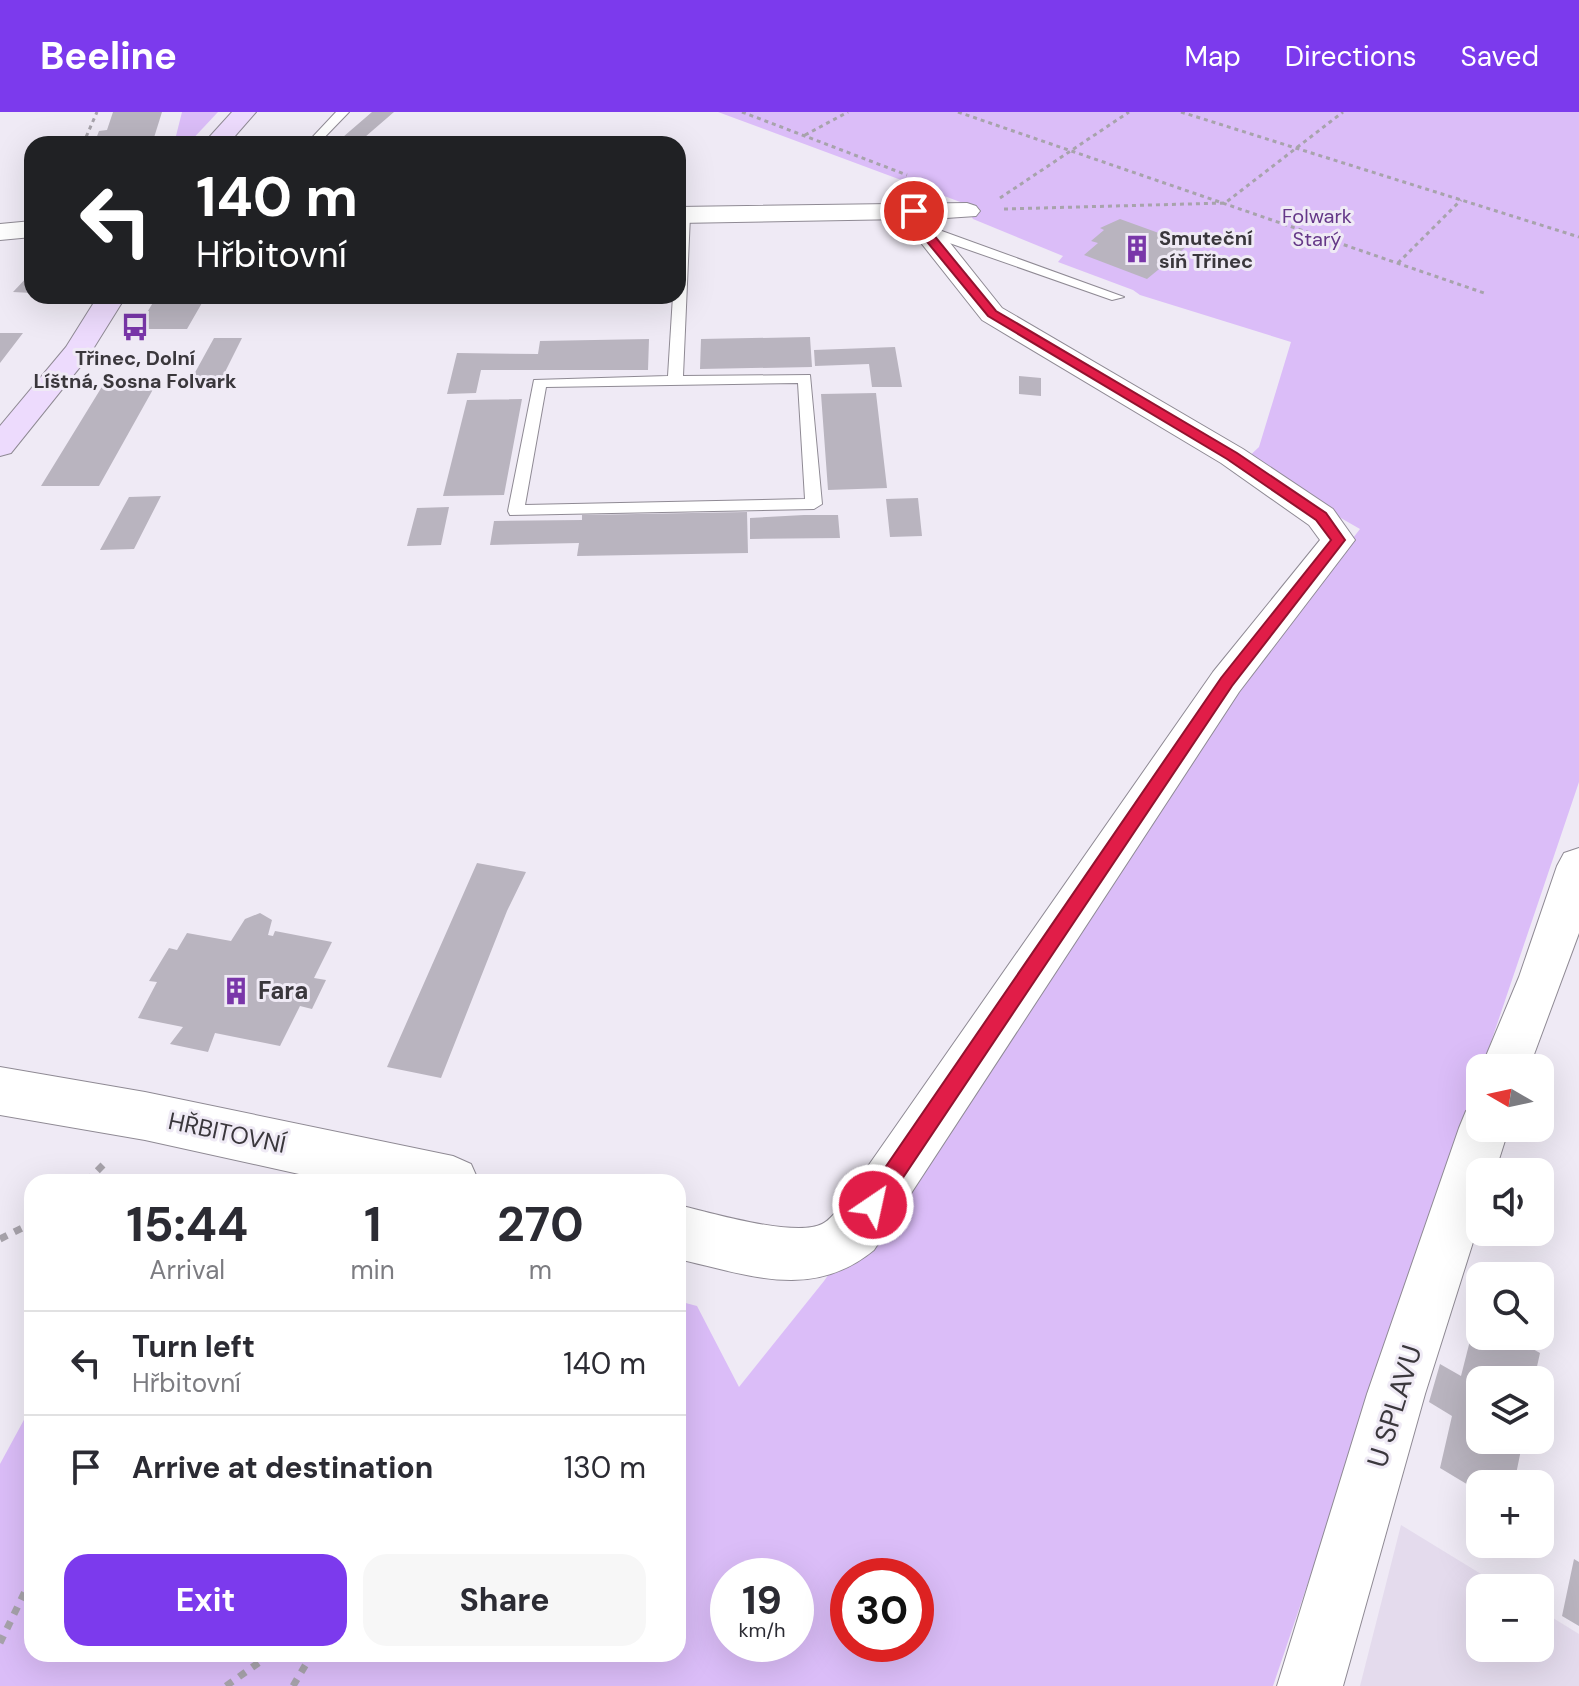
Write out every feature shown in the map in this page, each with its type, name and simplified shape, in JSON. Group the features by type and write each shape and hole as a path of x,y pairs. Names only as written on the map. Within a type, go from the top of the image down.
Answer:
{"street":[{"path":"222,136 245,112"},
{"path":"686,215 918,220 975,210"},
{"path":"686,1234 778,1252 804,1253 830,1250 855,1231 1226,682 1338,540 1321,517 1232,456 992,314 918,220"},
{"path":"0,232 24,230"},
{"path":"0,446 78,351 107,304"},
{"path":"1511,1054 1542,977 1579,866"},
{"path":"1542,977 1579,945"},
{"name":"HŘBITOVNÍ","path":"0,1091 145,1116 417,1174"},
{"name":"U SPLAVU","path":"1310,1686 1396,1394 1479,1142"}],"lane":[{"path":"320,136 343,112"},
{"path":"918,220 1117,297"},
{"path":"675,380 678,304"},
{"path":"805,378 814,504 516,511 539,383 675,380 805,378"}],"path":[{"path":"86,136 97,112"},
{"path":"742,112 917,179"},
{"path":"804,136 848,112"},
{"path":"958,112 1487,294"},
{"path":"975,210 1129,112"},
{"path":"1181,112 1579,237"},
{"path":"975,210 1225,203 1343,112"},
{"path":"1398,263 1461,200"},
{"path":"0,1239 24,1227"},
{"path":"0,1643 24,1594"},
{"path":"226,1686 260,1662"},
{"path":"293,1686 307,1662"}],"shaded area":[{"path":"1401,1525 1481,1574 1466,1574 1466,1662 1554,1662 1554,1619 1579,1634 1579,1686 1360,1686"}],"green space":[{"path":"182,112 218,112 196,136 176,136"},
{"name":"Folwark Starý","path":"718,112 1579,112 1579,782 1487,1054 1466,1054 1466,1116 1273,1686 0,1686 0,1464 24,1420 24,1662 686,1662 686,1303 697,1306 739,1387 824,1281 1282,629 1360,529 1243,462 1259,447 1291,342 1140,295 1058,262 1063,256 973,219 963,203"}],"building":[{"path":"113,112 162,112 154,136 97,136 99,131 107,130"},
{"path":"372,112 394,112 366,136 344,136"},
{"name":"Smuteční síň Třinec","path":"1120,219 1192,242 1147,279 1084,255 1098,243 1091,241 1104,230 1100,228"},
{"path":"24,280 24,293 13,292"},
{"path":"152,304 201,304 187,329 137,329"},
{"path":"0,333 23,333 0,363"},
{"path":"810,337 812,367 700,369 701,339"},
{"path":"214,338 242,338 222,378 192,378"},
{"path":"649,339 648,370 481,370 476,393 447,394 457,353 538,354 540,341"},
{"path":"895,347 902,387 872,387 869,364 815,366 814,350"},
{"path":"1019,376 1041,378 1041,396 1019,394"},
{"path":"156,384 99,486 41,486 103,385"},
{"path":"876,393 887,488 828,490 821,394"},
{"path":"522,399 504,495 443,496 467,400"},
{"path":"161,496 134,549 100,550 129,497"},
{"path":"918,498 922,536 890,537 886,499"},
{"path":"449,507 441,545 407,546 417,508"},
{"path":"747,512 748,553 577,556 579,543 490,545 494,521 582,520 582,515"},
{"path":"838,515 840,538 750,539 750,518"},
{"path":"477,863 526,872 507,911 441,1078 387,1067"},
{"name":"Fara","path":"260,913 272,920 268,935 273,936 275,931 332,942 314,978 326,980 312,1009 300,1006 280,1046 215,1033 208,1052 170,1044 183,1027 138,1018 157,982 149,981 169,948 177,950 187,933 231,941 245,919"},
{"path":"1468,1350 1535,1350 1540,1353 1537,1366 1466,1366 1466,1454 1520,1454 1517,1470 1466,1470 1466,1484 1440,1468 1452,1416 1429,1402 1440,1364 1461,1376"},
{"path":"1574,1559 1579,1562 1579,1626 1562,1616"}],"place":[{"name":"Smuteční síň Třinec","path":"1137,249"},
{"name":"Třinec, Dolní Líštná, Sosna Folvark","path":"135,327"},
{"name":"Fara","path":"236,991"}],"route":[{"path":"873,1205 1226,682 1338,540 1321,517 1232,456 992,314 923,229 914,211"}]}
